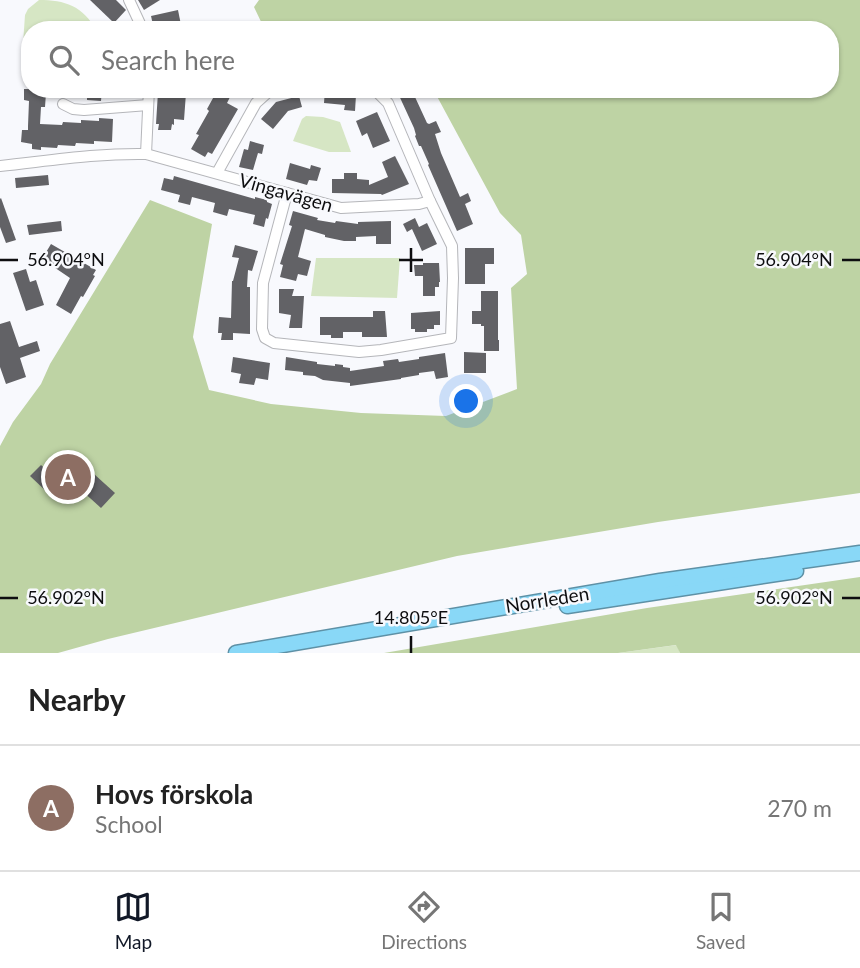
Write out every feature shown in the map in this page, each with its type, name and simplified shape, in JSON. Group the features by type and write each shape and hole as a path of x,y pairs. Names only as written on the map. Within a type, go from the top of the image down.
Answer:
{"highway":[{"name":"Norrleden","path":"236,653 660,581 860,553"},
{"name":"Norrleden","path":"293,653 520,613 860,562"}],"street":[{"path":"129,0 139,21"},
{"path":"146,154 148,98"},
{"path":"218,173 256,103 262,98"},
{"path":"287,193 263,283 262,329 265,338 274,343 359,352 451,338 452,246 388,103 383,98"},
{"path":"63,104 73,109 85,110 148,105"},
{"name":"Vingavägen","path":"0,166 90,156 146,154 341,208 419,204 430,201"}],"green space":[{"path":"39,0 57,1 79,10 90,21 25,21 28,9"},
{"path":"259,0 860,0 860,493 658,522 457,556 58,653 0,653 0,446 13,422 41,384 50,364 150,200 212,224 193,337 209,390 271,404 361,413 446,416 517,389 511,288 527,274 521,235 500,213 438,98 839,98 839,21 261,21 254,7"},
{"path":"306,116 340,122 351,152 329,152 293,141 302,119"},
{"path":"316,258 400,258 397,298 311,296"},
{"path":"860,577 860,653 680,653 676,645 618,653 384,653 647,608"},
{"path":"677,645 680,653 618,653"}],"building":[{"path":"90,0 116,0 126,10 116,21 112,21"},
{"path":"138,0 160,0 144,10"},
{"path":"178,10 180,21 152,21 151,16"},
{"path":"46,98 45,107 41,107 40,124 62,125 63,122 113,119 112,142 94,141 94,144 76,143 75,146 58,145 57,148 32,149 32,144 21,142 22,130 28,130 29,101 24,100"},
{"path":"87,98 101,98 101,101"},
{"path":"158,98 186,98 184,120 174,119 171,130 158,130 159,124 156,124"},
{"path":"213,98 230,98 227,103 238,109 212,154 208,152 205,157 191,149 209,111 207,109"},
{"path":"300,98 302,107 288,111 273,129 261,119 276,102"},
{"path":"324,98 356,98 355,111 344,110 345,105 324,103"},
{"path":"400,98 415,98 427,123 436,121 441,132 435,134 441,153 460,197 468,193 471,201 465,204 473,224 457,231 419,146"},
{"path":"377,112 390,141 373,148 367,133 362,136 356,121"},
{"path":"250,141 264,145 262,154 258,153 253,170 239,167 244,149 248,150"},
{"path":"395,156 409,184 382,195 332,193 332,179 344,179 344,173 357,173 357,179 369,180 369,185 388,177 382,162"},
{"path":"290,163 310,169 311,165 321,168 317,181 309,180 307,185 286,179"},
{"path":"48,175 49,185 16,188 15,178"},
{"path":"174,176 267,200 272,204 264,227 253,224 255,215 229,209 227,216 213,212 215,203 192,197 190,205 178,202 180,195 161,190 164,178 173,180"},
{"path":"1,198 16,240 6,243 0,227"},
{"path":"293,211 335,223 391,221 391,244 376,244 376,236 344,241 305,229 298,257 311,261 307,276 298,274 296,281 280,277 283,265 280,264 292,226 289,225"},
{"path":"415,218 419,227 427,223 437,244 422,251 412,229 407,232 403,224"},
{"path":"61,221 62,231 29,235 27,225"},
{"path":"51,244 96,270 71,314 56,305 70,278 42,259"},
{"path":"235,245 258,251 252,271 248,270 250,334 233,333 233,340 221,340 222,333 218,333 219,317 231,318 232,281 239,258 232,257"},
{"path":"465,248 494,248 494,264 485,264 485,284 465,284"},
{"path":"439,263 440,282 439,287 435,287 435,296 423,296 423,276 415,276 414,265"},
{"path":"26,269 30,282 36,280 44,305 26,311 13,273"},
{"path":"279,289 294,289 292,296 304,296 302,328 289,328 291,315 279,313"},
{"path":"481,291 498,291 499,351 484,351 484,326 472,324 472,311 481,311"},
{"path":"373,311 385,311 387,337 362,337 362,332 343,332 343,338 320,335 320,317 373,317"},
{"path":"440,311 440,325 434,325 434,329 415,332 415,329 411,329 411,313"},
{"path":"10,321 19,347 37,341 40,351 20,358 26,377 6,384 0,367 0,324"},
{"path":"464,352 486,353 486,373 464,373"},
{"path":"445,353 448,377 436,379 434,371 350,386 350,383 323,380 303,375 303,372 285,370 286,357 317,364 343,365 350,368 350,371 384,366 383,361 398,359 399,362"},
{"path":"233,357 270,363 268,380 256,378 254,385 239,383 241,374 231,372"},
{"path":"41,465 59,482 48,493 30,476"},
{"path":"94,474 115,493 101,508 80,489"}],"place":[{"name":"Hovs förskola","path":"68,477"}]}
